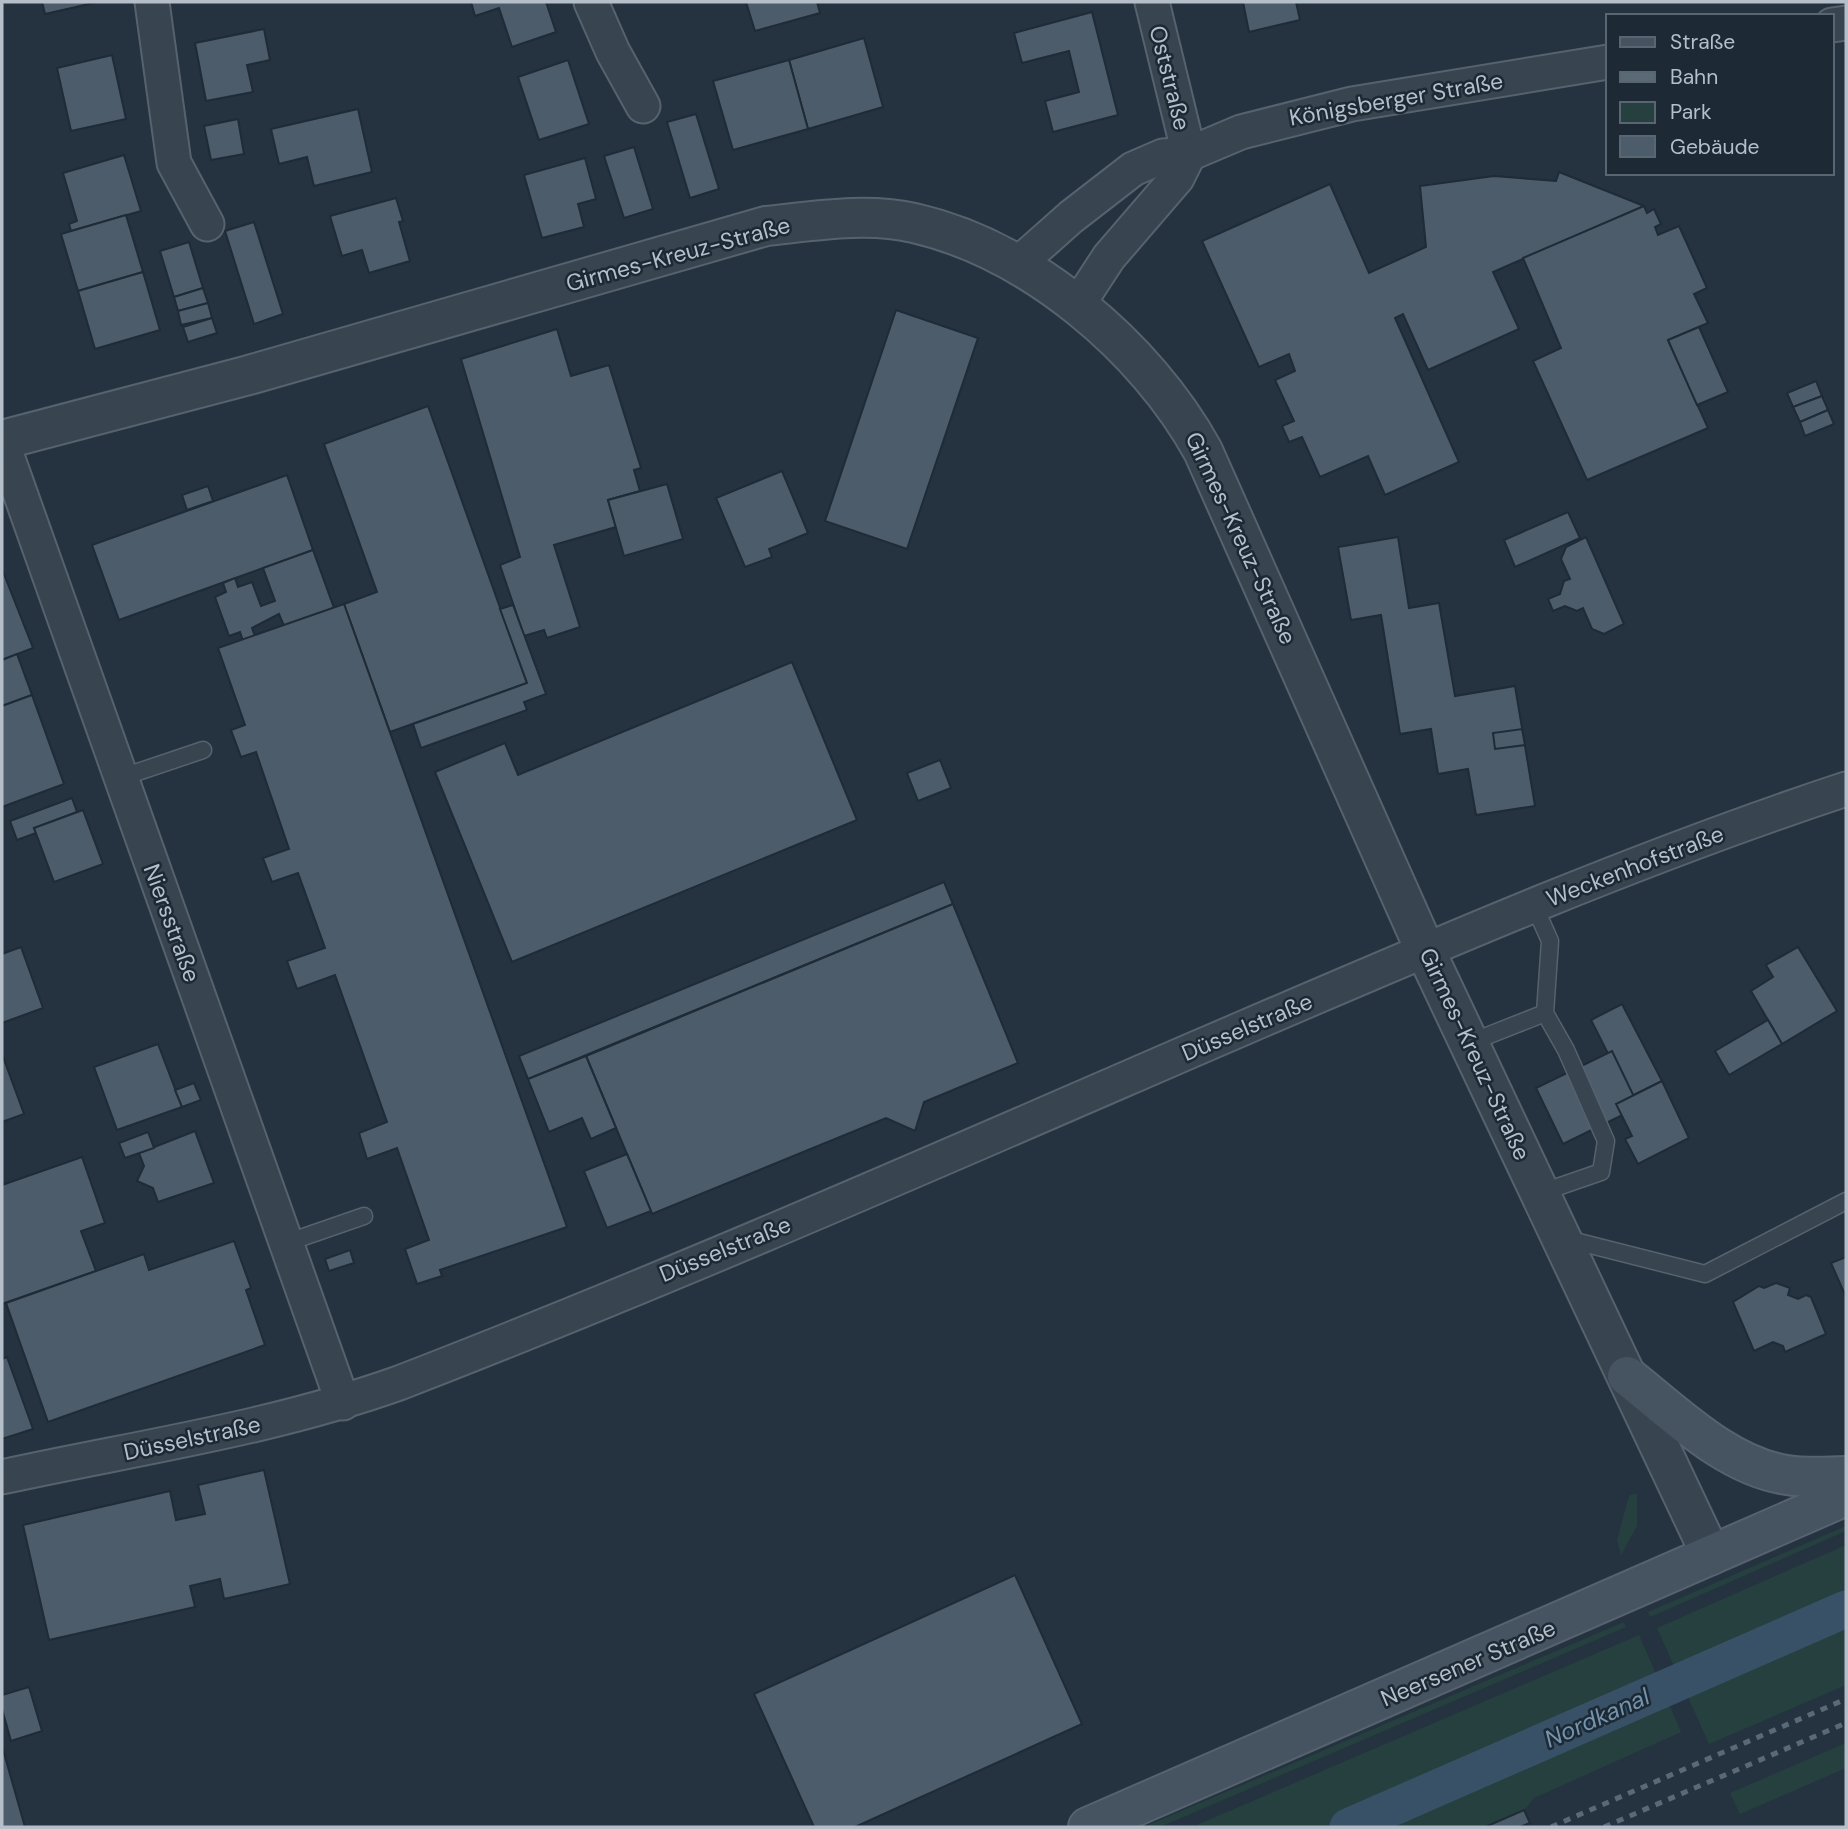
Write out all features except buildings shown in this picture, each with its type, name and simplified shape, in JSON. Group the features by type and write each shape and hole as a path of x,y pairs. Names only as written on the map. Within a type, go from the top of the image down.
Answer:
{"main road":[{"path":"1627,1376 1710,1440 1749,1463 1786,1475 1846,1476"},
{"name":"Neersener Straße","path":"1088,1827 1846,1496"}],"street":[{"path":"152,2 174,163 206,224"},
{"path":"591,2 613,52 642,106"},
{"name":"Oststraße","path":"1152,2 1189,154"},
{"name":"Königsberger Straße","path":"1017,265 1071,217 1133,169 1163,156 1189,154 1241,132 1297,116 1606,62"},
{"path":"1077,306 1109,257 1177,178 1189,154"},
{"name":"Girmes-Kreuz-Straße","path":"2,441 249,375 766,226 830,219 878,218 914,222 972,242 1017,265 1077,306 1110,334 1165,391 1183,415 1203,450 1425,950 1711,1555"},
{"name":"Niersstraße","path":"2,441 343,1403"},
{"name":"Weckenhofstraße","path":"1425,950 1757,818 1846,789"},
{"name":"Düsselstraße","path":"2,1477 241,1429 343,1403 525,1334 866,1191 1425,950"}],"lane":[{"path":"120,778 202,750"},
{"path":"1534,905 1550,941 1545,1013 1566,1050 1606,1141 1601,1172 1540,1193"},
{"path":"1469,1043 1545,1013"},
{"path":"1561,1238 1705,1273 1846,1200"},
{"path":"286,1243 364,1216"}],"green space":[{"path":"1637,1494 1637,1526 1621,1555 1617,1541 1628,1499 1630,1495"},
{"path":"1846,1526 1846,1531 1650,1617 1648,1612"},
{"path":"1846,1545 1846,1685 1709,1744 1657,1628"},
{"path":"1624,1622 1626,1627 1160,1827 1144,1827"},
{"path":"1639,1635 1681,1732 1534,1798 1520,1816 1493,1827 1192,1827"},
{"path":"1846,1743 1846,1768 1740,1814 1730,1793"}],"waterway":[{"name":"Nordkanal","path":"1348,1827 1846,1609"}],"railway":[{"path":"1551,1827 1846,1699"},
{"path":"1604,1827 1846,1723"}]}
